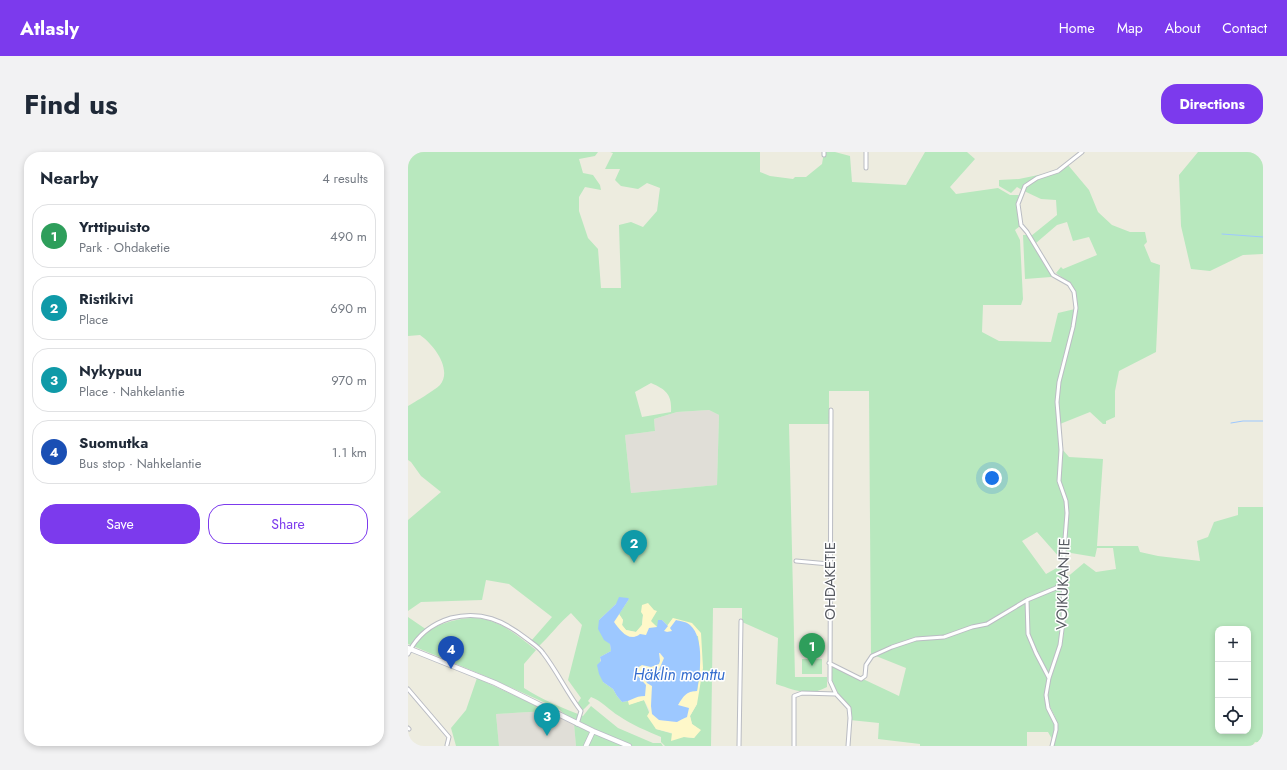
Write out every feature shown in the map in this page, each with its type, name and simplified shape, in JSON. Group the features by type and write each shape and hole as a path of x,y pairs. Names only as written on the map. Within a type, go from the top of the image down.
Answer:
{"main road":[{"path":"409,648 495,683 577,724 629,746"},
{"path":"586,746 593,731"}],"street":[{"path":"866,152 866,168"},
{"name":"VOIKUKANTIE","path":"1052,746 1056,724 1047,702 1049,678 1060,645 1063,622 1064,552 1067,513 1066,501 1059,481 1061,450 1057,402 1059,382 1076,315 1074,292 1069,284 1053,275 1028,232 1021,225 1018,204 1025,186 1037,178 1058,171 1082,152"},
{"name":"OHDAKETIE","path":"831,410 829,564 830,681 836,694 849,708 850,718 848,746"},
{"path":"796,561 829,564"},
{"path":"830,663 861,679 865,676 866,664 872,656 916,639 944,637 972,627 987,624 1027,600 1056,588 1063,582"},
{"path":"1027,600 1028,634 1049,678"},
{"path":"408,654 409,648 418,637 426,630 441,622 468,615 482,616 499,621 515,629 543,652 569,695 581,711 577,724"},
{"path":"739,746 741,621"},
{"path":"408,689 449,737 447,745"},
{"path":"794,746 794,696 802,693 836,694"}],"shaded area":[{"path":"709,410 719,415 717,485 631,493 625,435 655,431 654,419 677,412"},
{"path":"547,711 574,724 576,746 499,746 496,714"}],"green space":[{"path":"408,152 598,152 595,156 579,159 583,173 593,175 600,185 601,190 585,187 579,197 579,211 588,238 598,249 601,288 621,288 619,225 631,222 643,227 657,211 660,188 647,183 638,189 621,186 615,180 620,169 605,169 613,153 610,152 760,152 760,172 770,176 793,179 795,177 806,177 822,164 824,152 835,152 850,156 852,182 906,185 925,152 967,152 975,159 950,187 956,194 998,188 1010,195 1019,195 1016,204 1020,226 1015,230 1020,240 1023,299 1021,305 983,305 982,332 999,341 1051,342 1058,313 1075,309 1072,327 1058,381 1060,449 1058,482 1064,501 1065,513 1062,557 1060,558 1037,532 1022,541 1046,574 1062,565 1063,616 1061,635 1047,682 1045,695 1055,726 1055,732 1052,739 1048,732 1027,732 1027,746 920,746 920,744 878,739 879,723 850,720 849,708 836,694 830,681 829,663 899,696 906,668 871,654 869,391 829,391 829,424 789,424 795,677 827,677 827,687 814,692 802,692 776,684 778,638 742,622 742,608 713,608 711,746 665,746 661,742 661,737 640,728 615,714 599,701 591,697 588,701 590,703 583,710 577,704 581,698 568,680 582,625 571,613 538,647 531,641 552,617 509,584 486,580 482,600 421,602 408,611 408,520 441,492 421,476 408,460 408,406 430,393 440,385 444,372 440,357 425,339 420,335 408,336","holes":["651,383 665,391 671,401 671,412 642,417 635,392","709,410 719,415 717,485 631,493 625,435 655,431 654,419 677,412","629,599 619,614 623,620 622,625 626,630 636,632 642,625 643,615 657,627 662,620 668,626 673,618 697,704 690,716 692,724 700,730 694,738 684,737 656,729 644,700 630,704 628,701 622,702 613,689 603,682 600,657 611,651 610,644 599,620 616,604"]},
{"path":"1198,152 1263,152 1263,254 1243,255 1210,271 1191,269 1181,226 1179,175"},
{"path":"1068,165 1089,190 1098,212 1112,225 1130,232 1145,232 1147,242 1144,245 1151,262 1160,265 1156,352 1119,371 1115,391 1115,417 1106,421 1106,424 1103,424 1090,412 1060,424 1058,402 1060,382 1074,327 1075,291 1070,283 1056,273 1061,267 1063,269 1097,255 1089,237 1073,241 1067,222 1057,225 1036,243 1031,236 1057,215 1056,200 1041,199 1024,191 1034,181 1057,173"},
{"path":"1048,173 1030,182 1022,190 1017,187 1011,193 999,186 999,180 1019,179"},
{"path":"1023,235 1028,235 1052,275 1051,277 1025,279"},
{"path":"1062,449 1069,457 1103,459 1097,546 1138,546 1140,552 1158,556 1200,561 1197,541 1208,537 1214,522 1238,515 1238,507 1263,507 1263,743 1255,742 1252,746 1054,746 1057,725 1050,707 1048,693 1050,681 1063,638 1065,621 1065,579 1084,563 1096,572 1116,569 1113,548 1097,548 1095,557 1065,552 1068,513 1060,481"},
{"path":"408,617 427,630 444,623 460,619 485,619 497,623 536,650 524,664 524,688 545,700 583,716 591,706 618,728 653,743 661,743 663,746 576,746 574,724 559,709 408,644"},
{"path":"802,659 822,659 822,674 802,674"},
{"path":"477,678 547,711 496,714 499,746 456,746 451,728 466,710"}],"sand":[{"path":"648,603 654,610 657,611 651,621 657,627 646,635 629,637 622,634 614,622 619,614 623,620 622,625 626,630 636,632 642,625 642,605"},
{"path":"673,618 692,623 701,633 703,668 697,704 690,716 692,724 701,730 694,738 684,737 671,741 672,733 656,729 647,716 650,711 644,700 629,705 628,701 636,696 645,695 634,670 642,665 651,667 660,661 659,653 664,658 659,670 647,670 642,674 647,683 652,686 651,706 659,720 677,722 679,720 678,703 687,693 697,691 700,664 698,636 663,631"}],"water":[{"name":"Häklin monttu","path":"619,597 629,599 614,622 622,632 629,636 632,637 640,634 646,635 649,628 657,627 658,620 662,620 668,626 664,631 667,632 672,631 670,628 676,620 689,624 695,631 700,647 700,666 697,691 687,693 678,705 689,708 687,717 677,722 659,720 652,714 652,686 647,683 642,674 647,670 659,670 664,658 660,653 659,664 651,667 642,665 634,670 646,685 645,696 622,702 613,689 603,682 597,665 601,661 600,657 611,651 610,644 604,640 598,629 599,620 616,604"}],"waterway":[{"path":"1222,234 1263,237"},
{"path":"1231,423 1243,421 1263,421"}],"place":[{"name":"Ristikivi","path":"634,563"},
{"name":"Yrttipuisto","path":"812,666"},
{"name":"Suomutka","path":"451,669"},
{"name":"Nykypuu","path":"547,736"}]}
